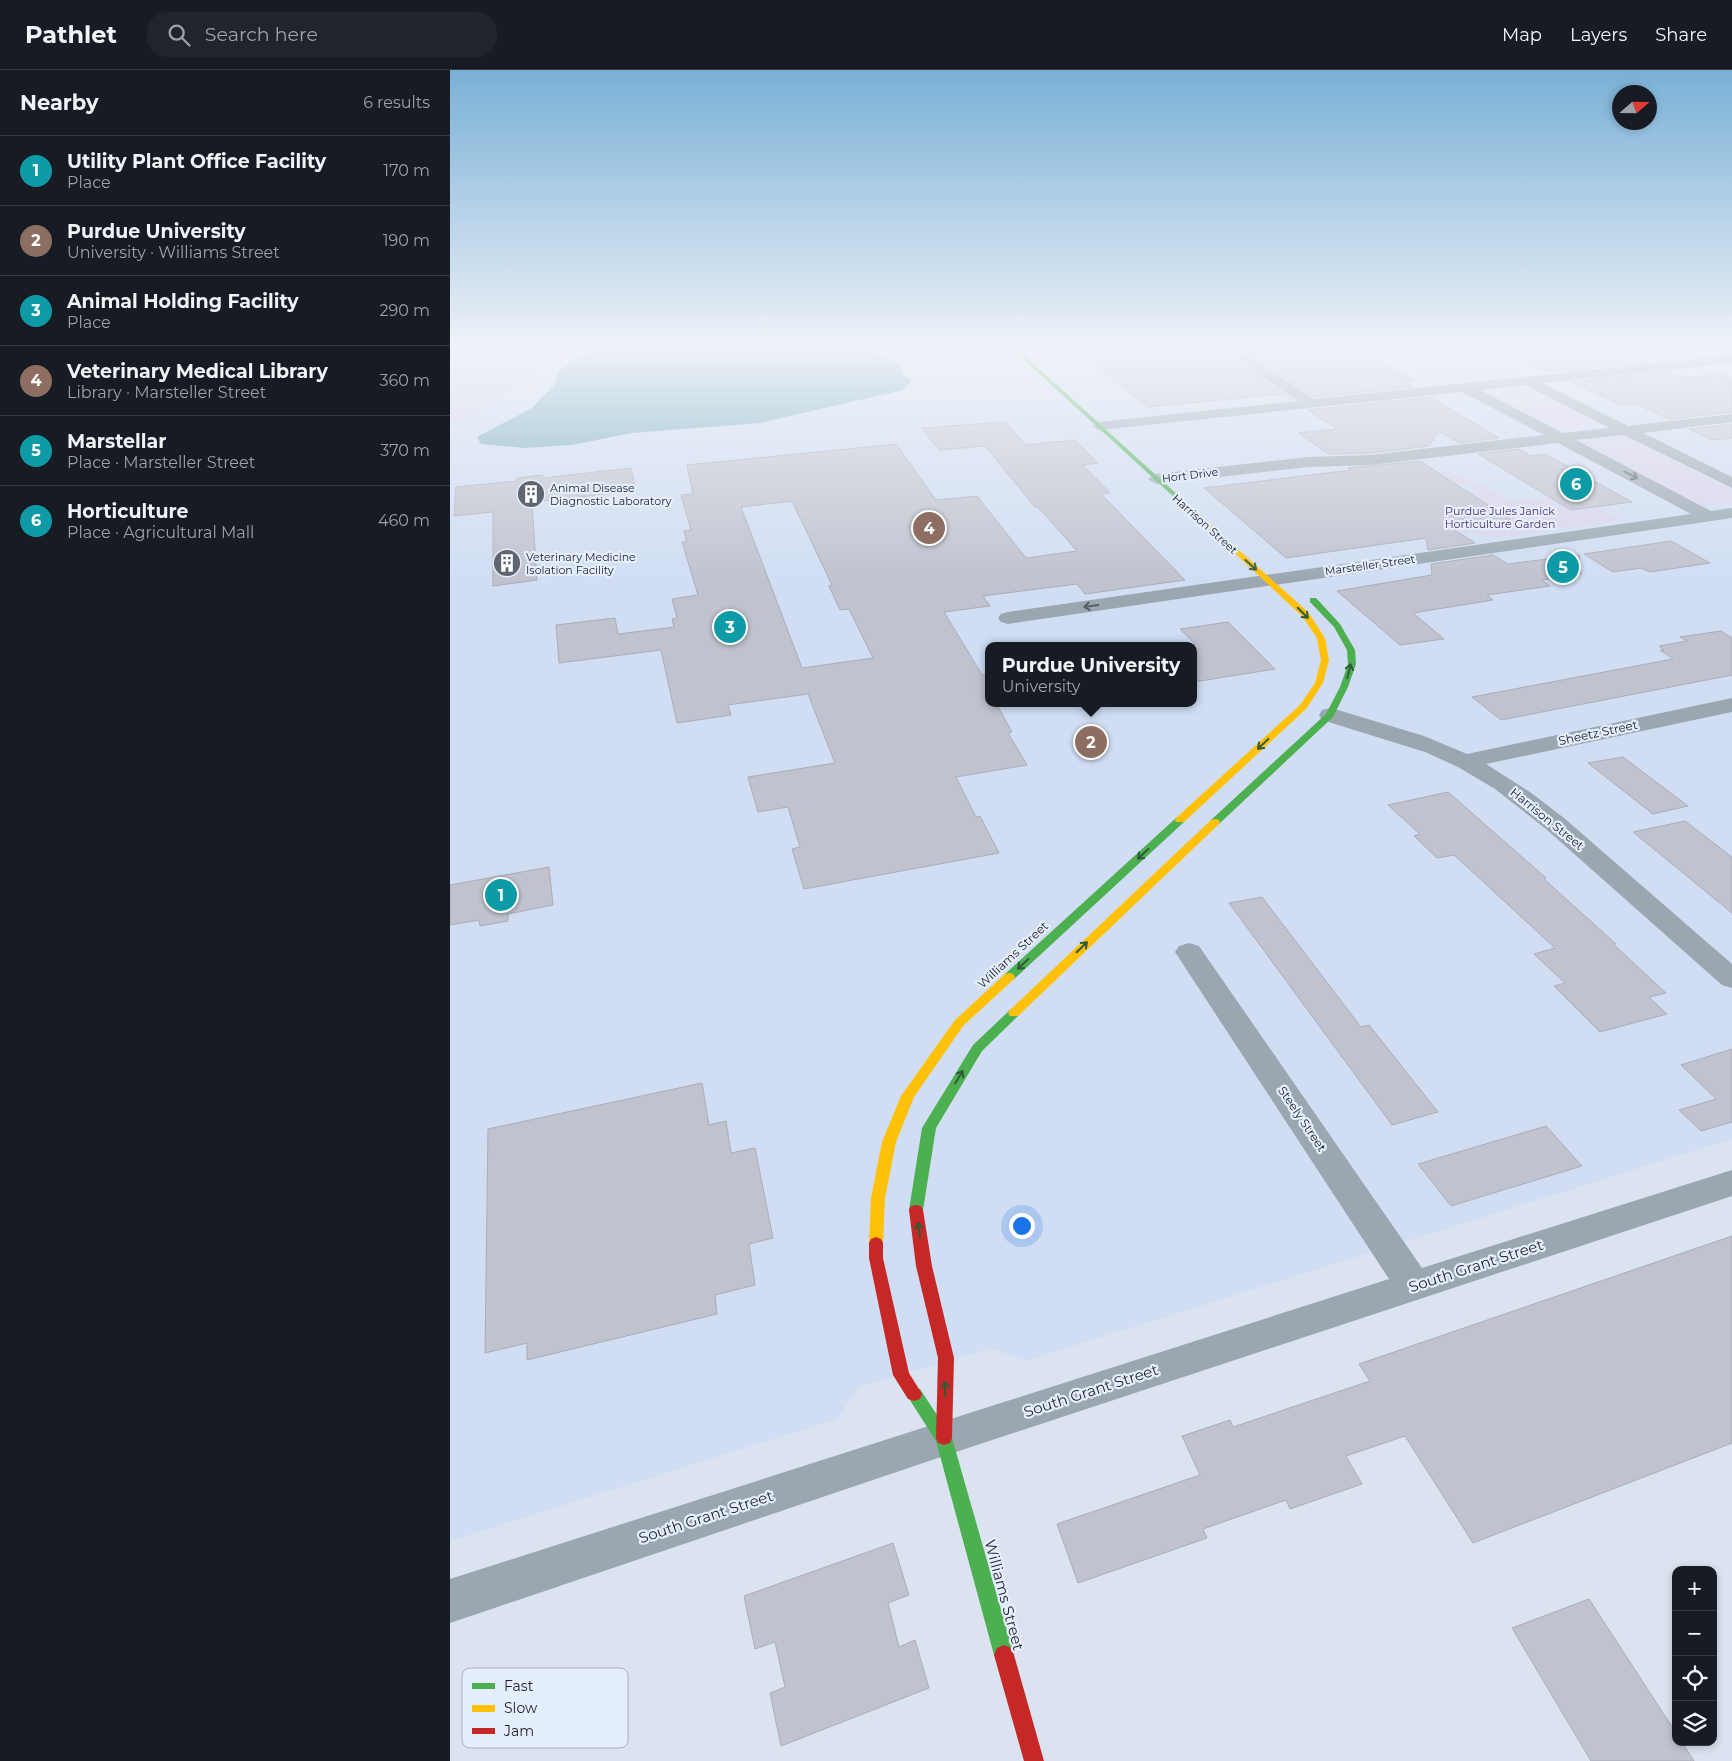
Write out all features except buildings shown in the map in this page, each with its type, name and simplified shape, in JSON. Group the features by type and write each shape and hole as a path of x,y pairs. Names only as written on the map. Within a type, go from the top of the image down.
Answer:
{"main road":[{"path":"1120,425 1130,434"},
{"name":"Harrison Street","path":"1099,426 1156,479 1287,582"},
{"name":"Harrison Street","path":"1172,472 1186,488"},
{"name":"Williams Street","path":"1034,1761 944,1438 946,1358 924,1266 916,1208 928,1128 977,1048 1159,874 1330,716 1345,686 1352,657 1341,632 1325,611 1287,582"},
{"name":"Williams Street","path":"944,1438 901,1375 876,1258 878,1198 889,1142 908,1096 959,1023 1303,707 1318,688 1326,664 1326,648 1319,631 1305,614 1287,582"}],"street":[{"path":"1537,425 1708,516"},
{"path":"1616,425 1732,483"},
{"name":"Hort Drive","path":"1156,479 1172,472 1378,459 1664,425"},
{"name":"Marsteller Street","path":"1008,618 1139,599 1287,582 1732,513"},
{"name":"Sheetz Street","path":"1465,761 1732,705"},
{"name":"Harrison Street","path":"1330,716 1392,733 1465,761 1502,783 1540,810 1732,979"},
{"name":"Steely Street","path":"1190,952 1414,1286"},
{"name":"South Grant Street","path":"450,1601 1732,1182"}],"shaded area":[{"path":"450,425 1732,425 1732,1139 1025,1361 992,1348 859,1387 837,1419 450,1541"},
{"path":"500,425 736,425 632,433 572,445 525,448 481,444 477,437"}],"green space":[{"path":"1549,425 1593,425 1557,429"},
{"path":"1626,437 1732,490 1732,503 1700,505 1581,442"},
{"name":"Purdue Jules Janick Horticulture Garden","path":"1446,470 1481,484 1508,499 1517,501 1549,497 1571,510 1599,507 1622,520 1501,537 1474,533 1462,535 1444,523 1454,495 1478,491 1465,484 1449,486 1428,473"}],"traffic: fast":[{"path":"1098,425 1189,508"},
{"path":"1215,822 1330,715 1344,687 1352,664 1351,650 1337,626 1313,600"},
{"path":"1009,977 1180,820"},
{"path":"916,1210 929,1128 977,1048 1014,1013"},
{"path":"914,1394 944,1438 1004,1655"}],"traffic: slow":[{"path":"1180,820 1303,707 1319,683 1325,660 1321,638 1305,614 1189,508"},
{"path":"1014,1013 1215,822"},
{"path":"876,1243 878,1198 889,1142 908,1096 959,1023 1009,977"}],"traffic: jam":[{"path":"916,1210 924,1266 946,1358 944,1438"},
{"path":"876,1243 876,1258 901,1375 914,1394"},
{"path":"1004,1655 1034,1761"}],"place":[{"name":"Horticulture","path":"1576,484"},
{"name":"Animal Disease Diagnostic Laboratory","path":"531,494"},
{"name":"Veterinary Medical Library","path":"929,528"},
{"name":"Veterinary Medicine Isolation Facility","path":"507,563"},
{"name":"Marstellar","path":"1563,567"},
{"name":"Animal Holding Facility","path":"730,627"},
{"name":"Purdue University","path":"1091,742"},
{"name":"Utility Plant Office Facility","path":"501,895"}]}
